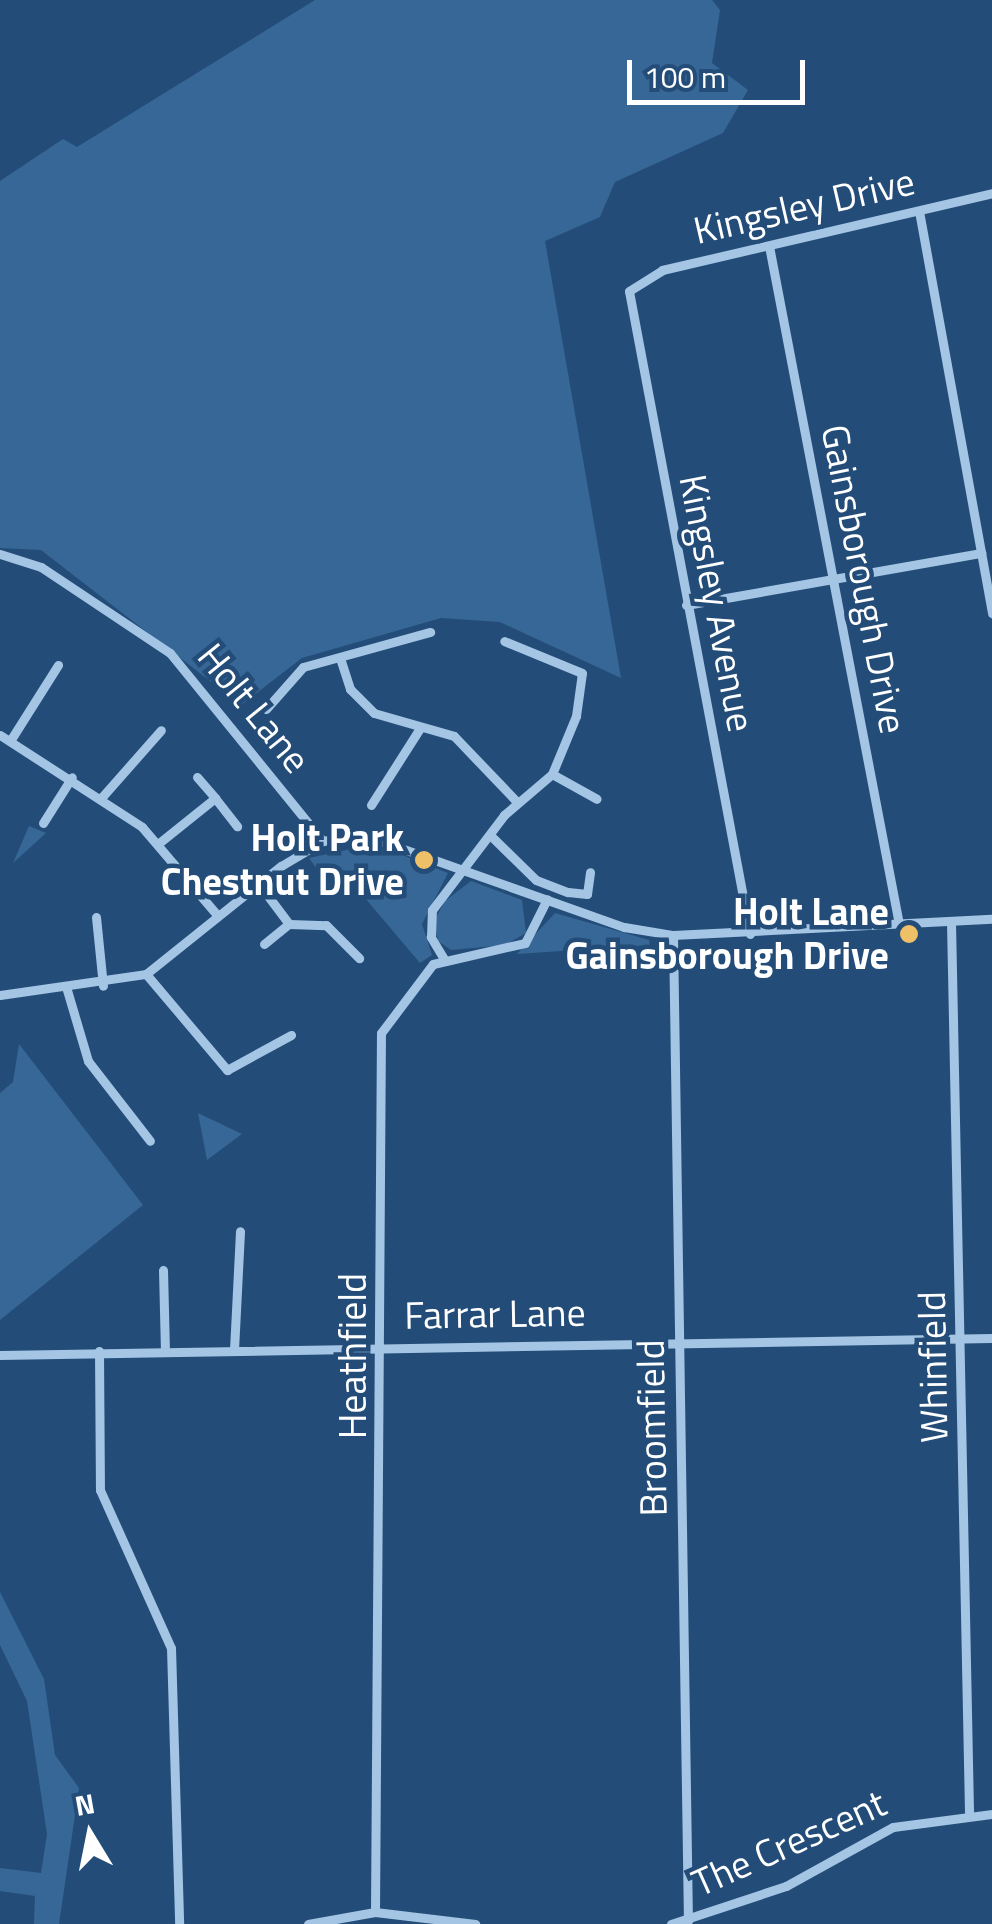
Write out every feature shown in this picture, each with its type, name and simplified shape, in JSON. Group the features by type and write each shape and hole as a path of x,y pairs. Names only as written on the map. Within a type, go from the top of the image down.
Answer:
{"street":[{"name":"Kingsley Drive","path":"632,284 992,192"},
{"path":"919,211 992,613"},
{"name":"Gainsborough Drive","path":"770,246 899,924"},
{"name":"Kingsley Avenue","path":"632,284 686,605 750,934"},
{"name":"Holt Lane","path":"0,554 40,567 170,653 323,842"},
{"path":"686,605 982,554"},
{"path":"266,708 304,667 430,632"},
{"path":"504,641 582,673 570,743 552,774 517,802 490,835 428,923 444,959 525,942 546,898"},
{"path":"340,658 350,689 374,712 465,744 517,802"},
{"path":"10,741 58,664"},
{"path":"371,805 420,728"},
{"path":"102,796 161,730"},
{"path":"0,735 102,796 159,843 218,916"},
{"path":"552,774 597,799"},
{"path":"43,823 72,777"},
{"path":"197,777 238,826"},
{"path":"159,843 215,798"},
{"path":"490,835 536,880 568,892 588,894 590,872"},
{"path":"0,995 103,986 146,974 259,884 323,842 397,840 546,898 673,935 992,920"},
{"path":"259,884 289,924"},
{"path":"96,917 103,986"},
{"name":"Whinfield","path":"952,922 964,1338 969,1812"},
{"path":"264,944 289,924 326,926 359,958"},
{"name":"Broomfield","path":"673,935 688,1921"},
{"name":"Heathfield","path":"375,1912 384,1346 382,1033 444,959"},
{"path":"146,974 227,1070 290,1035"},
{"path":"66,990 88,1061 150,1141"},
{"path":"234,1350 240,1230"},
{"path":"164,1270 165,1351"},
{"name":"Farrar Lane","path":"0,1355 992,1338"},
{"path":"99,1351 100,1490 171,1648 180,1924"},
{"name":"The Crescent","path":"671,1924 786,1886 893,1827 969,1812 992,1814"},
{"path":"308,1924 375,1912 475,1924"}],"shaded area":[{"path":"315,0 712,0 720,10 712,63 748,90 723,133 615,182 600,217 545,241 621,678 500,622 441,618 302,658 241,705 41,550 0,548 0,181 63,139 77,147"},
{"path":"29,826 46,833 13,863"},
{"path":"374,844 448,873 422,924 432,955 420,963 337,865 317,869 309,858"},
{"path":"471,881 522,900 526,933 505,945 451,950 438,941 434,921 445,901"},
{"path":"555,913 649,940 650,945 517,954"},
{"path":"19,1044 143,1205 0,1320 0,1093 13,1082"},
{"path":"198,1113 242,1134 207,1160"},
{"path":"0,1592 44,1679 55,1755 79,1788 59,1924 34,1924 35,1896 0,1891 0,1868 41,1873 47,1834 27,1701 0,1645"}],"place":[{"name":"Holt Park Chestnut Drive","path":"424,860"},
{"name":"Holt Lane Gainsborough Drive","path":"909,934"}]}
